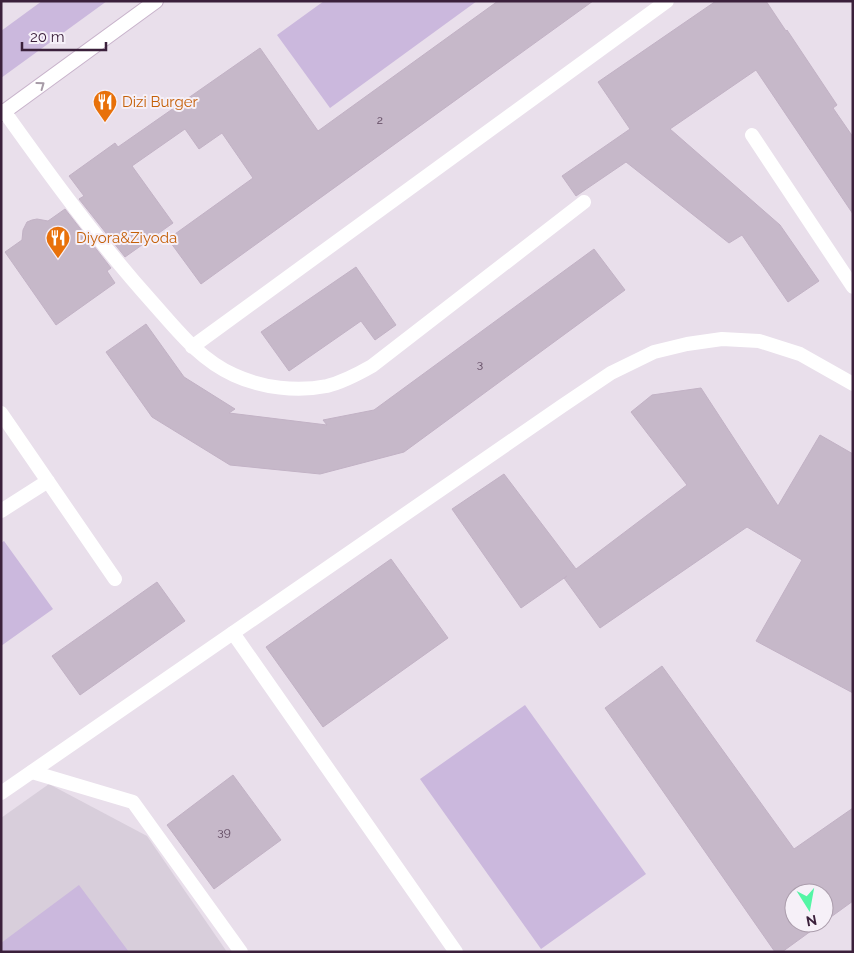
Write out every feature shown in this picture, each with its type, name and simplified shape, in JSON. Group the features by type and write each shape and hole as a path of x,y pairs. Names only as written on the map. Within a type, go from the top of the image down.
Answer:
{"street":[{"path":"156,1 3,112 121,268 192,347 212,363 234,375 257,383 304,389 328,385 351,378 372,366 584,202"},
{"path":"192,347 667,1"},
{"path":"752,135 853,287"},
{"path":"1,793 562,406 611,373 654,352 687,344 722,340 759,341 800,354 853,384"},
{"path":"1,413 114,579"},
{"path":"1,512 48,481"},
{"path":"233,633 456,952"},
{"path":"32,772 133,802 241,952"}],"shaded area":[{"path":"42,1 107,1 1,78 1,31"},
{"path":"324,1 477,1 330,108 277,35"},
{"path":"4,541 53,609 1,646 1,543"},
{"path":"525,705 646,874 541,949 420,779"},
{"path":"49,784 147,836 227,952 1,952 1,818"},
{"path":"79,885 129,952 1,952 1,943"}],"building":[{"path":"498,1 593,1 201,284 168,239 253,178 222,133 199,149 185,129 132,166 173,223 125,257 79,199 84,196 69,176 115,143 118,147 260,48 318,131"},
{"path":"716,1 766,1 837,105 833,108 853,137 853,214 756,70 670,129 780,225 819,281 788,302 742,235 729,243 626,162 576,196 562,176 630,129 598,82"},
{"path":"65,209 111,268 107,271 115,283 56,325 5,252 22,240 23,230 27,222 37,219 48,221"},
{"path":"594,249 625,290 404,452 320,474 230,465 152,417 106,352 146,324 184,377 235,409 229,413 327,425 323,420 374,410"},
{"path":"356,267 396,325 375,340 361,321 289,371 261,332"},
{"path":"701,388 778,506 820,435 853,454 853,693 756,641 802,560 747,527 600,628 564,578 521,608 452,509 504,474 576,569 687,485 631,412 652,395"},
{"path":"391,559 448,638 323,727 266,647"},
{"path":"157,582 185,621 80,695 52,656"},
{"path":"662,666 794,849 853,808 853,901 834,915 834,883 784,883 784,933 808,933 782,952 775,952 605,708"},
{"path":"233,775 281,840 214,889 167,825"}],"place":[{"name":"Dizi Burger","path":"105,123"},
{"name":"Diyora&Ziyoda","path":"58,259"}]}
